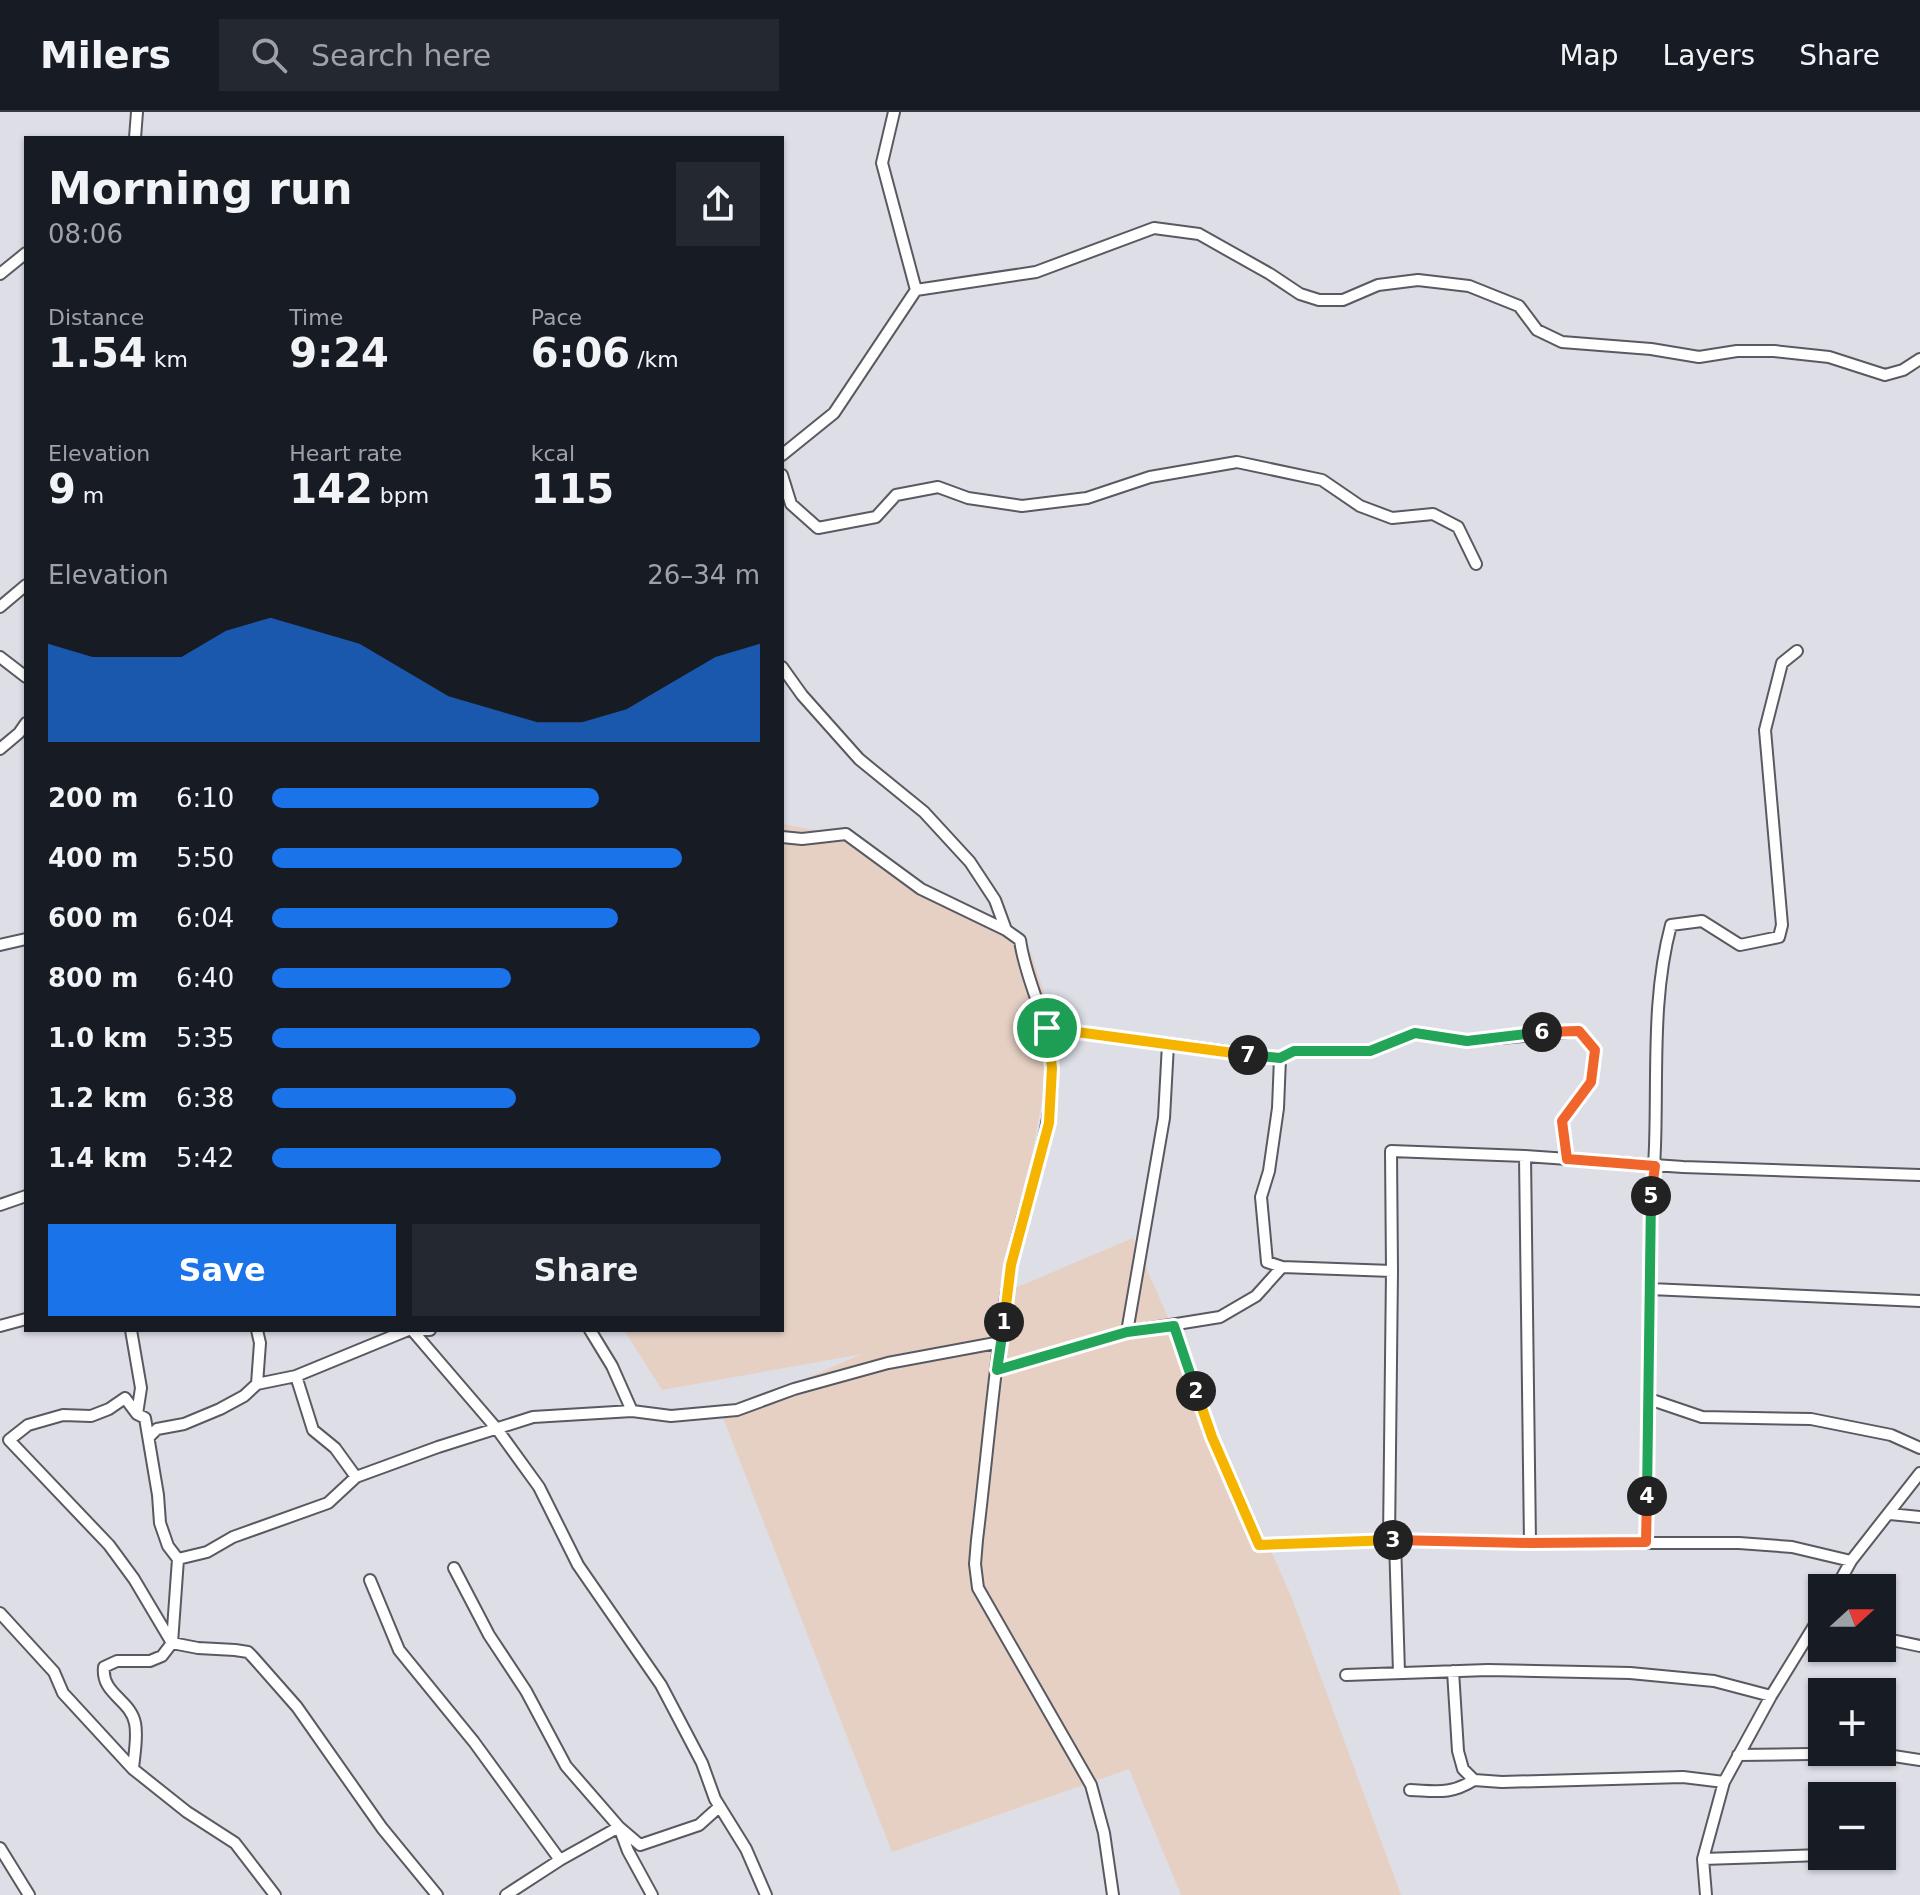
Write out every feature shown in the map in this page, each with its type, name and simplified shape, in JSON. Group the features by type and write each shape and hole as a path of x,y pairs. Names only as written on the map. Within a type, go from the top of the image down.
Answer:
{"street":[{"path":"135,136 137,112"},
{"path":"894,112 882,163 916,290"},
{"path":"784,453 834,413 916,290 1036,272 1154,228 1199,234 1300,294 1319,300 1343,300 1378,285 1418,280 1469,286 1519,306 1537,330 1562,342 1651,349 1699,357 1737,351 1774,351 1829,357 1885,375 1903,370 1920,359"},
{"path":"0,274 24,255"},
{"path":"784,481 791,504 818,528 876,517 896,495 938,487 968,498 1022,506 1087,498 1150,477 1237,462 1322,480 1360,506 1392,518 1433,514 1458,527 1476,564"},
{"path":"0,607 24,587"},
{"path":"1646,1542 1651,1201 1655,1166 1661,960 1671,925 1702,921 1740,945 1779,937 1782,925 1765,730 1782,663 1797,651"},
{"path":"0,657 24,675"},
{"path":"784,670 802,695 859,759 924,812 970,862 995,900 1006,930"},
{"path":"0,749 24,726"},
{"path":"784,837 802,839 846,834 921,889 1006,930 1020,940 1023,962 1047,1028 1052,1068 1049,1123 1011,1265 975,1578 993,1618 1091,1785 1104,1833 1113,1895"},
{"path":"0,945 24,939"},
{"path":"1047,1028 1280,1058 1294,1051 1370,1051 1415,1033 1467,1041 1579,1031 1595,1050 1591,1082 1562,1121 1567,1159"},
{"path":"1127,1332 1164,1118 1168,1044"},
{"path":"1280,1058 1278,1108 1269,1171 1261,1197 1267,1262 1282,1267 1392,1271"},
{"path":"1399,1673 1392,1540 1391,1151 1525,1156 1655,1166 1920,1175"},
{"path":"1525,1156 1530,1543"},
{"path":"0,1205 24,1197"},
{"path":"997,1370 1127,1332 1220,1317 1256,1296 1282,1267"},
{"path":"1650,1289 1920,1301"},
{"path":"0,1326 24,1320"},
{"path":"1174,1326 1212,1437 1259,1545 1392,1540 1739,1543 1792,1547 1851,1561"},
{"path":"131,1332 141,1388 137,1414"},
{"path":"257,1332 260,1343 257,1384"},
{"path":"149,1437 157,1429 184,1424 220,1409 244,1396 257,1384 296,1376 405,1332"},
{"path":"412,1332 497,1429 539,1487 578,1565 661,1685 702,1763 719,1807 746,1849 766,1895"},
{"path":"591,1332 612,1366 632,1411"},
{"path":"178,1559 207,1552 233,1537 328,1503 356,1477 533,1417 632,1411 671,1416 737,1410 794,1389 888,1363 1001,1342"},
{"path":"296,1376 313,1430 335,1448 356,1477"},
{"path":"133,1769 136,1723 130,1709 107,1687 103,1678 104,1667 117,1661 150,1661 162,1656 172,1643 178,1559 168,1546 160,1523 145,1418 137,1414 125,1398 91,1416 63,1415 28,1425 4,1441 109,1545 134,1579 172,1643 248,1652 252,1656 283,1690 382,1828 437,1895"},
{"path":"1649,1399 1702,1417 1811,1419 1891,1435 1920,1448"},
{"path":"1844,1574 1920,1473"},
{"path":"1890,1514 1920,1517"},
{"path":"454,1568 489,1635 526,1691 566,1766 619,1827 640,1845 699,1825 719,1807"},
{"path":"370,1580 399,1650 474,1742 560,1860"},
{"path":"0,1613 54,1672 71,1703 133,1769 187,1812 235,1843 275,1895"},
{"path":"1706,1895 1703,1859 1724,1782 1771,1696 1808,1638"},
{"path":"1896,1641 1920,1646"},
{"path":"1453,1671 1458,1751 1463,1769 1474,1780"},
{"path":"1346,1675 1453,1671 1630,1673 1714,1681 1771,1696"},
{"path":"1738,1755 1874,1753 1920,1760"},
{"path":"1410,1790 1458,1790 1474,1780 1530,1782 1683,1777 1724,1782"},
{"path":"513,1893 560,1860 619,1827"},
{"path":"619,1827 652,1895"},
{"path":"0,1848 29,1895"},
{"path":"1703,1859 1808,1855"}],"shaded area":[{"path":"784,824 843,835 908,885 1015,931 1031,953 1053,1020 1008,1291 1133,1238 1291,1596 1401,1895 1181,1895 1129,1769 892,1852 722,1415 862,1354 662,1390 625,1332 784,1332"}],"route":[{"path":"1047,1028 1280,1058 1294,1051 1370,1051 1415,1033 1467,1041 1561,1030 1579,1031 1595,1050 1591,1082 1562,1121 1567,1159 1655,1166 1651,1201 1646,1542 1389,1540 1259,1545 1212,1437 1174,1326 1127,1332 997,1370 1011,1265 1049,1123 1052,1068 1047,1028"}]}
